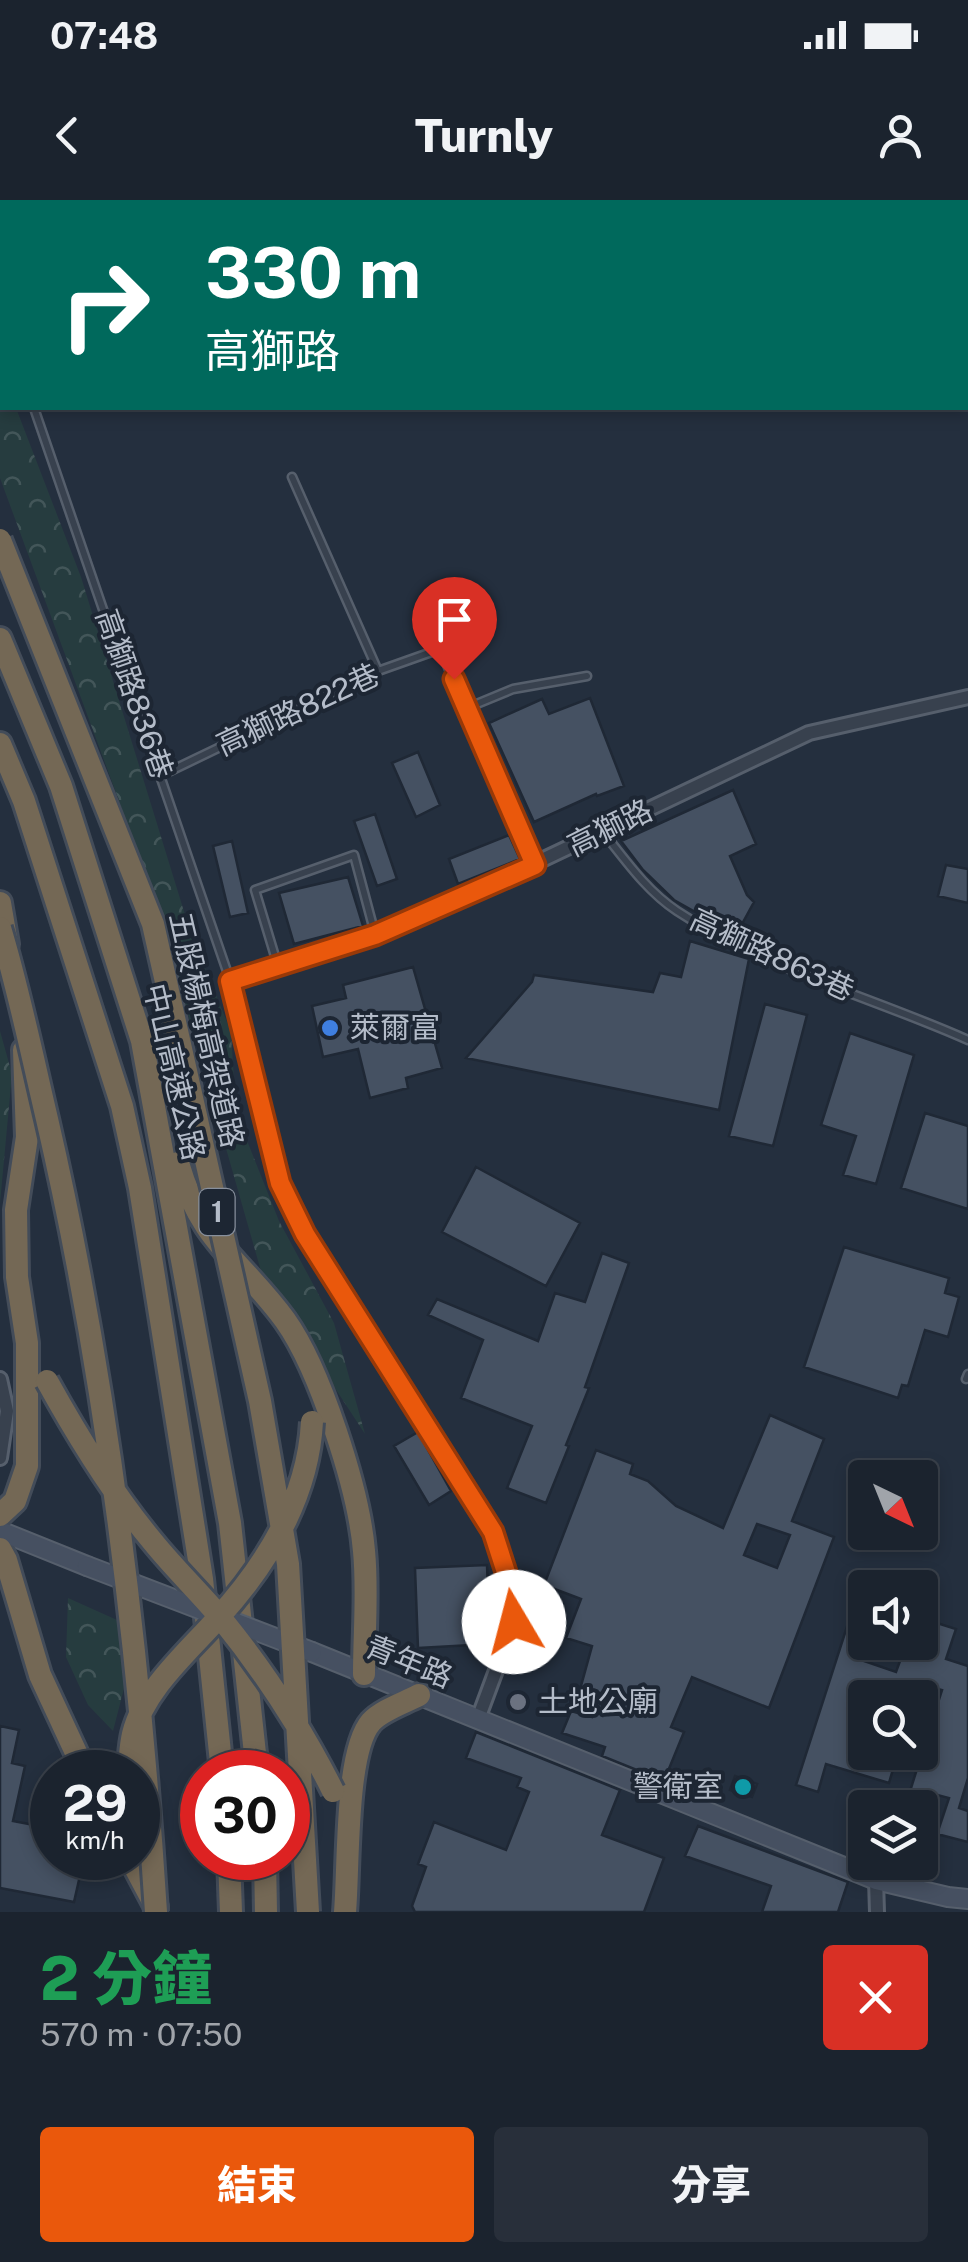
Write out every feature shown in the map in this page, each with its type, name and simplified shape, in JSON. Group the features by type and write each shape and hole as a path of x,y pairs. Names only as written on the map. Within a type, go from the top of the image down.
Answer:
{"highway":[{"name":"五股楊梅高架道路","path":"0,540 153,924 260,1400 288,1564 308,1912"},
{"name":"中山高速公路","path":"0,639 61,786 142,1040 230,1523 255,1750"},
{"name":"中山高速公路","path":"0,744 36,836 122,1106 140,1188 202,1578 220,1750"},
{"path":"0,903 26,1066 28,1136 16,1210 17,1277 27,1343 27,1466 15,1501 0,1515"},
{"path":"0,928 60,1178 100,1383 146,1750 157,1912"},
{"path":"142,1040 186,1194 215,1242 284,1319 303,1350 342,1449 364,1549 364,1674"},
{"path":"27,1343 100,1472 152,1541 220,1617 300,1728 333,1791 350,1861"},
{"path":"131,1750 133,1732 165,1674 220,1617 265,1560 292,1507 310,1452 315,1380"},
{"path":"0,1548 40,1675 75,1750"},
{"path":"345,1912 353,1763 360,1738 374,1718 419,1695"},
{"path":"142,1880 157,1912"},
{"path":"230,1880 231,1912"},
{"path":"265,1880 266,1912"}],"street":[{"name":"高獅路","path":"230,981 375,935 535,865 809,733 964,702"},
{"path":"230,981 280,1183 305,1234 493,1532 514,1597 514,1622 478,1719"},
{"path":"0,1379 7,1411 0,1458"},
{"name":"青年路","path":"0,1532 312,1652 848,1869"},
{"path":"876,1880 877,1912"},
{"name":"青年路","path":"876,1880 968,1899"}],"lane":[{"name":"高獅路836巷","path":"35,410 230,981"},
{"path":"292,477 378,671"},
{"name":"高獅路822巷","path":"162,775 378,671 440,649 535,865"},
{"path":"467,708 513,689 587,676"},
{"name":"高獅路863巷","path":"602,832 642,882 677,911 783,967 968,1040"},
{"path":"278,965 255,890 354,855 375,935"}],"green space":[{"path":"0,410 17,410 81,577 190,931 231,1032 236,1113 279,1221 334,1323 365,1434 263,1278 154,896 0,478"},
{"path":"0,1031 12,1074 0,1203"},
{"path":"68,1598 117,1620 128,1673 113,1731 88,1705 66,1657"}],"building":[{"path":"590,698 624,786 534,822 489,723 542,699 549,714"},
{"path":"418,752 440,805 416,817 392,763"},
{"path":"733,790 756,844 730,856 754,902 736,935 674,900 643,870 621,841"},
{"path":"375,814 397,879 377,886 354,821"},
{"path":"509,835 520,859 458,884 449,859"},
{"path":"232,841 248,913 230,917 213,846"},
{"path":"946,865 968,869 968,903 938,896"},
{"path":"348,877 363,926 294,944 279,893"},
{"path":"690,941 749,959 719,1110 466,1058 534,975 653,992 660,973 681,977"},
{"path":"413,967 442,1068 406,1078 408,1088 370,1098 358,1049 323,1057 312,1006 346,998 343,985"},
{"path":"765,1004 807,1015 773,1146 729,1136"},
{"path":"850,1033 914,1055 876,1184 843,1175 856,1136 821,1125"},
{"path":"925,1113 968,1126 968,1209 901,1188"},
{"path":"476,1167 580,1223 546,1286 442,1232"},
{"path":"844,1247 949,1278 945,1293 959,1297 948,1337 925,1330 908,1386 902,1385 898,1398 804,1367"},
{"path":"602,1253 629,1263 585,1387 589,1388 566,1445 569,1446 546,1503 507,1488 532,1426 461,1398 483,1340 428,1315 437,1299 538,1341 555,1293 585,1302"},
{"path":"770,1415 824,1439 792,1521 834,1537 769,1708 692,1677 671,1727 684,1732 664,1781 602,1756 605,1747 562,1733 571,1711 592,1717 600,1693 581,1686 592,1646 566,1638 581,1599 544,1585 596,1450 633,1464 630,1474 648,1481 676,1506 723,1528","holes":["757,1524 790,1535 777,1568 744,1555"]},
{"path":"418,1432 451,1491 429,1505 394,1446"},
{"path":"487,1565 490,1644 418,1648 415,1568"},
{"path":"938,1623 956,1629 946,1659 968,1666 968,1778 959,1808 968,1811 968,1842 938,1834 949,1798 938,1795 938,1790 911,1788 917,1770 938,1770 938,1703 942,1690 938,1689 938,1680 848,1680 848,1770 893,1770 889,1783 826,1764 818,1792 796,1785 848,1624 848,1660 861,1660 896,1672 900,1660 938,1660"},
{"name":"土地公廟","path":"510,1696 525,1696 525,1709 510,1709"},
{"path":"0,1726 19,1730 12,1763 25,1766 13,1821 30,1824 30,1880 79,1880 74,1902 0,1888"},
{"path":"476,1732 620,1790 602,1835 664,1858 644,1912 415,1912 412,1906 426,1867 418,1864 434,1822 506,1850 529,1792 517,1787 521,1778 466,1758"},
{"name":"警衛室","path":"735,1776 757,1784 752,1797 730,1790"},
{"path":"698,1826 848,1882 838,1912 762,1912 771,1886 685,1856"}],"place":[{"name":"萊爾富","path":"330,1028"},
{"name":"土地公廟","path":"518,1702"},
{"name":"警衛室","path":"743,1787"}],"route":[{"path":"454,679 535,865 375,935 230,981 280,1183 305,1234 493,1532 514,1597 514,1622"}]}
